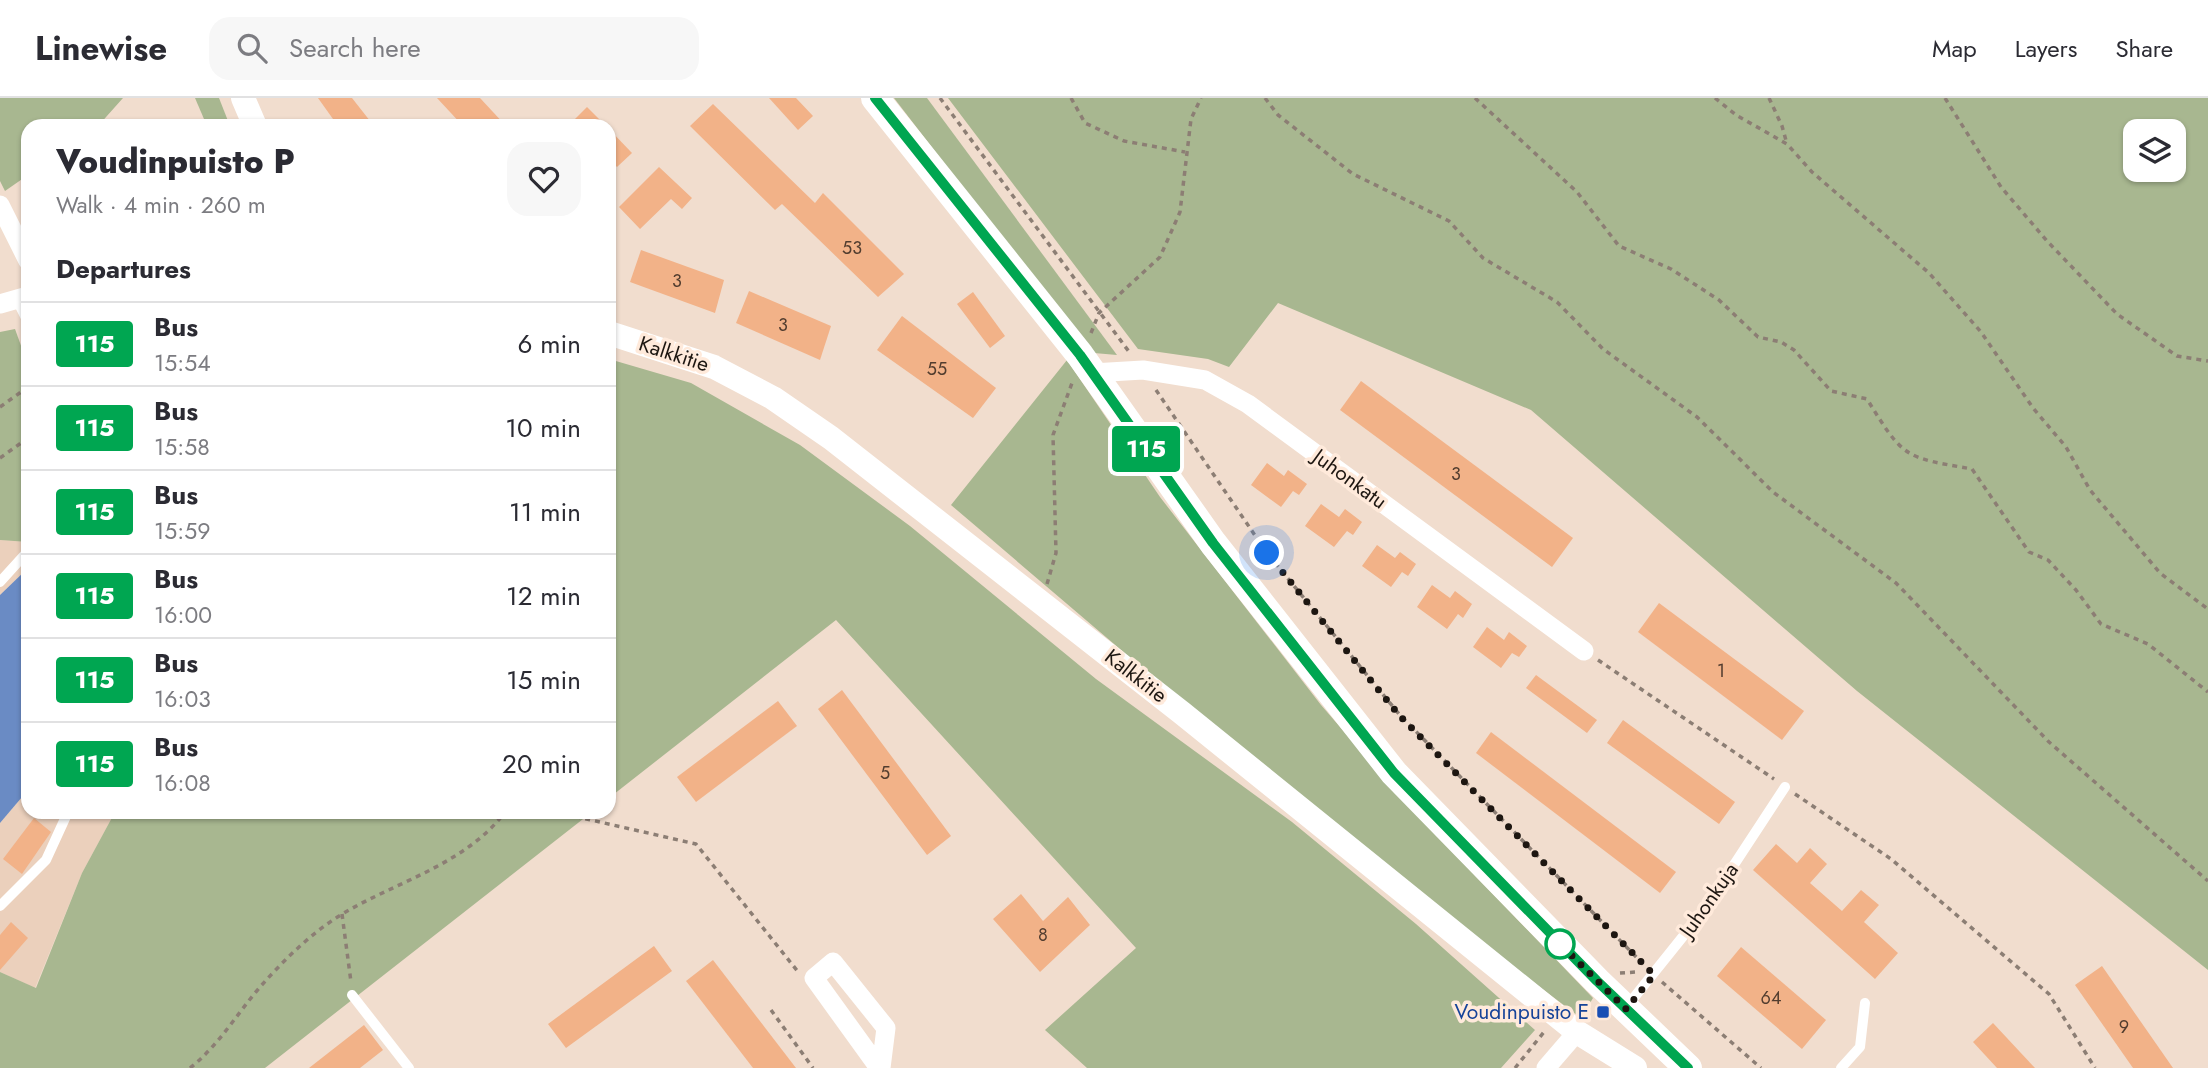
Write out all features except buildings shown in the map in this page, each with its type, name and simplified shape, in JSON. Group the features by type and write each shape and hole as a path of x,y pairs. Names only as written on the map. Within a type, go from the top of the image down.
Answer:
{"main road":[{"path":"875,98 1087,365 1213,543 1394,773 1626,1009 1688,1068"}],"street":[{"path":"243,98 253,119"},
{"path":"0,205 21,247"},
{"name":"Kalkkitie","path":"616,335 714,366 772,398 831,438 1577,1032 1635,1068"},
{"name":"Juhonkatu","path":"1087,365 1143,370 1205,380 1248,404 1584,651"},
{"path":"833,962 886,1028 880,1068 814,978 833,962"},
{"path":"1546,1068 1577,1032"}],"lane":[{"path":"0,582 21,559"},
{"name":"Juhonkuja","path":"1626,1009 1705,909 1785,787"},
{"path":"0,906 46,860 65,819"},
{"path":"352,995 409,1068"},
{"path":"1841,1068 1860,1048 1865,1003"}],"path":[{"path":"940,98 1143,370 1267,553 1399,715 1654,975 1761,1068"},
{"path":"1071,98 1085,123 1124,141 1185,152"},
{"path":"1041,603 1056,553 1053,435 1087,365 1099,313 1126,285 1160,257 1180,212 1191,119 1201,98"},
{"path":"1265,98 1278,115 1353,174 1450,220 1483,258 1557,302 1603,349 1697,417 1773,492 1896,583 2049,742 2208,881"},
{"path":"1475,98 1577,192 1619,246 1671,269 1719,300 1758,337 1781,342 1794,350 1831,391 1867,399 1902,450 1924,462 1972,469 2012,532 2029,552 2048,560 2077,590 2101,624 2148,645 2208,692"},
{"path":"1715,98 1736,115 1787,144 1812,172 1929,273 1981,332 2033,408 2066,447 2090,490 2160,573 2208,609"},
{"path":"1769,98 1787,144"},
{"path":"1945,98 2001,187 2047,241 2117,314 2177,356 2208,361"},
{"path":"0,407 21,392"},
{"path":"0,458 21,443"},
{"path":"1584,651 1891,859 2049,994 2095,1068"},
{"path":"190,1068 210,1052 259,988 292,952 342,914 441,864 491,831 500,819"},
{"path":"586,819 696,844 807,984"},
{"path":"342,914 352,995"},
{"path":"771,1010 813,1068"},
{"path":"1515,1068 1548,1028"}],"shaded area":[{"path":"0,540 21,542 21,575 0,595"},
{"path":"21,798 21,819 111,819 82,873 35,988 0,972 0,823"}],"green space":[{"path":"0,98 123,98 104,119 21,119 21,180 5,191 0,181"},
{"path":"195,98 219,98 227,119 204,119"},
{"path":"894,98 927,98 1117,355 1094,353 1079,339"},
{"path":"948,98 2208,98 2208,970 1857,691 1531,410 1278,303 1229,367 1208,359 1138,349"},
{"path":"15,329 21,346 21,542 0,540 0,332"},
{"path":"1067,360 1160,497 1321,705 1412,810 1593,998 1581,1018 1497,955 1127,655 951,505"},
{"path":"616,361 691,383 800,445 910,526 1096,679 1292,822 1416,924 1535,1030 1501,1068 1087,1068 1045,1030 1136,948 836,620 616,793"},
{"path":"111,819 583,819 265,1068 0,1068 0,972 36,988 82,873"}],"water":[{"path":"21,575 21,798 0,823 0,595"}],"bus line":[{"name":"115","path":"875,98 1080,355 1213,543 1394,773 1597,981 1688,1068"}],"place":[{"name":"Voudinpuisto E","path":"1603,1012"}],"route":[{"path":"1267,553 1399,715 1654,975 1626,1009 1560,944"}]}
